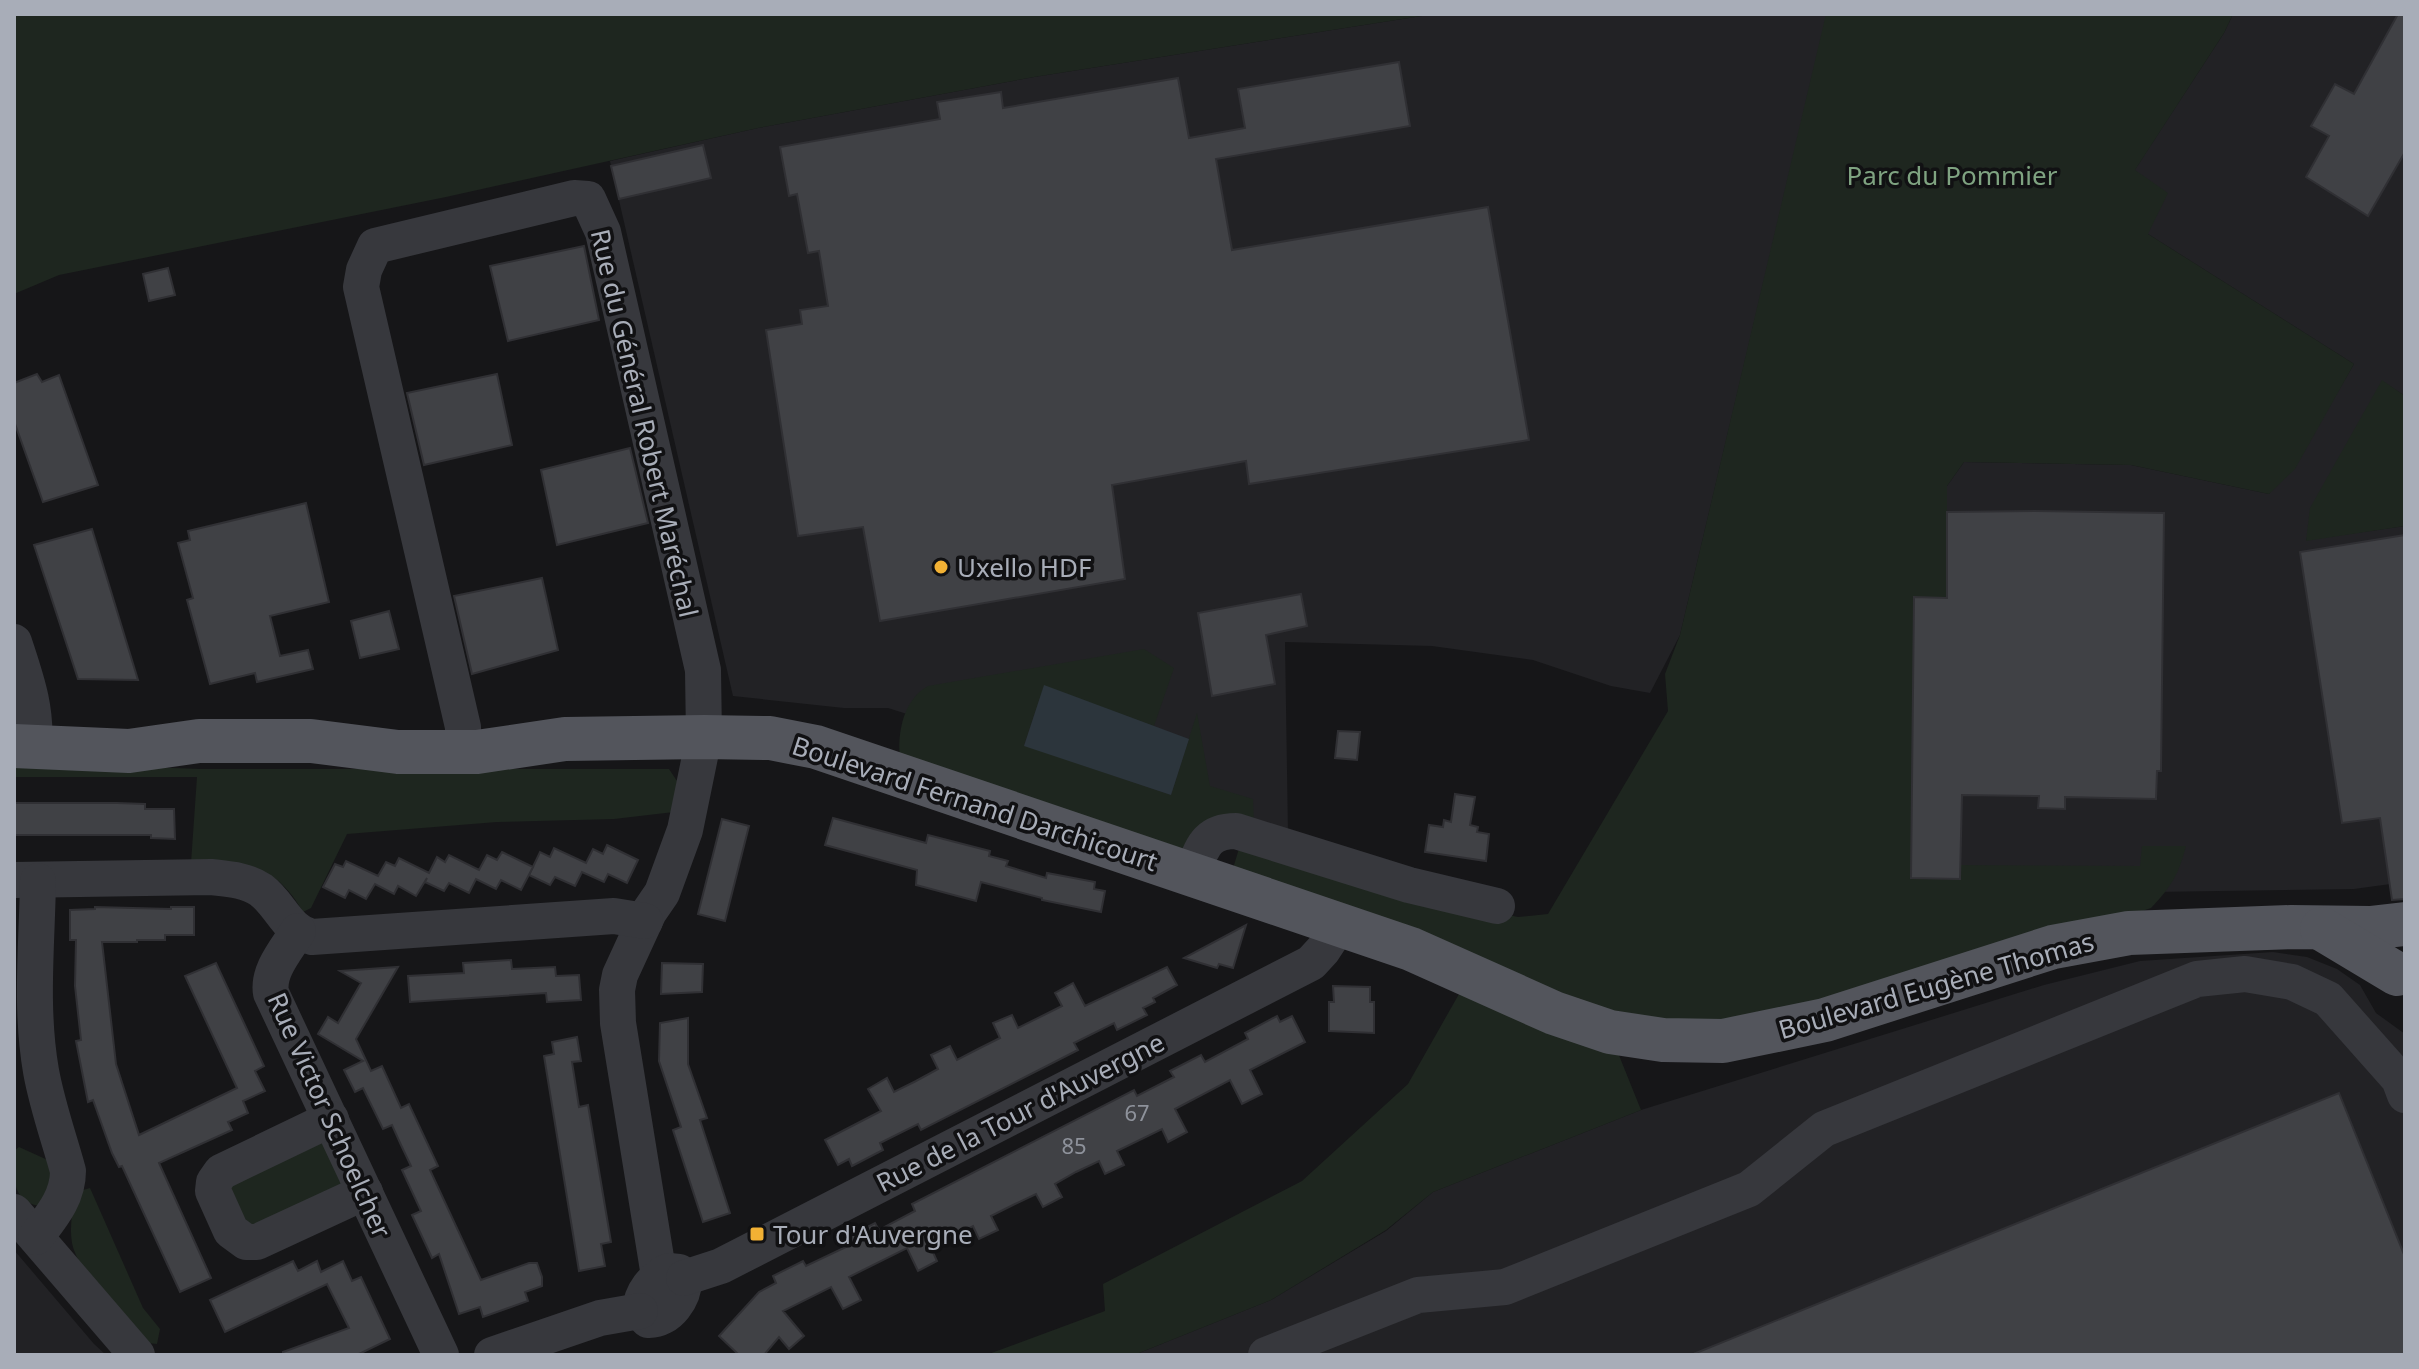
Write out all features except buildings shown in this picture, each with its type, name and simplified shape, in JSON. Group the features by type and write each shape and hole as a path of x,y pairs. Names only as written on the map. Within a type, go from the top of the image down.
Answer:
{"main road":[{"name":"Boulevard Fernand Darchicourt","path":"24,734 131,726 199,741 311,741 398,728 463,740 770,738 816,747 1340,924"},
{"name":"Boulevard Eugène Thomas","path":"1340,924 1411,949 1554,1013 1610,1032 1663,1040 1723,1041 1825,1020 2053,947 2129,933 2394,927 2405,924"},
{"name":"Boulevard Eugène Thomas","path":"2322,929 2402,967"}],"street":[{"name":"Rue du Général Robert Maréchal","path":"463,740 361,287 364,270 375,246 574,198 588,199 603,232 703,670 704,737"},
{"path":"14,642 31,696 24,734"},
{"path":"492,1355 600,1318 640,1311 647,1289 672,1277 616,1001 620,975 645,921 660,898 680,849 704,737"},
{"name":"Boulevard Fernand Darchicourt","path":"1192,873 1203,845 1211,837 1223,831 1236,831 1409,885 1497,906"},
{"path":"137,1355 25,1224 61,1200 68,1182 68,1171 40,1058 26,880 211,877 242,881 269,897 298,931 312,937 614,916 645,921"},
{"name":"Rue de la Tour d'Auvergne","path":"672,1277 721,1266 1301,968 1317,958 1340,924"},
{"name":"Rue Victor Schoelcher","path":"298,931 278,963 269,987 441,1355"},
{"path":"1266,1355 1418,1295 1505,1287 1749,1189 1824,1129 2197,979 2245,974 2292,982 2328,999 2399,1079 2405,1095"},
{"path":"331,1119 221,1172 214,1182 213,1191 231,1231 246,1242 257,1242 365,1192"}],"shaded area":[{"path":"1434,14 1827,14 1680,635 1650,693 1611,686 1533,660 1432,646 1285,642 1288,834 888,708 844,708 733,696 610,161 758,128 1034,77"},
{"path":"2233,14 2405,14 2405,396 2382,381 2306,540 2405,526 2405,882 2354,889 1872,896 1876,586 1964,462 2131,465 2269,494 2326,412 2354,364 2148,234 2134,171 2224,33"},
{"path":"1044,685 1189,739 1171,795 1024,746"},
{"path":"2273,952 2307,957 2337,969 2360,985 2376,1013 2405,1034 2405,1355 1134,1355 1271,1300 1386,1231 1433,1192 1641,1110 2044,985 2140,961"},
{"path":"14,1250 94,1344 106,1355 14,1355"}],"green space":[{"path":"14,14 1434,14 1034,77 758,128 446,197 59,275 14,294"},
{"name":"Parc du Pommier","path":"1826,14 2233,14 2224,33 2135,170 2168,193 2148,234 2354,364 2295,469 2269,494 2131,465 1964,462 1947,486 1947,598 1914,598 1911,878 1960,879 1960,865 2140,866 2142,846 2186,846 2173,880 2151,908 1869,1005 1610,1033 1641,1110 1433,1192 1386,1230 1271,1300 1134,1355 986,1355 1105,1311 1103,1284 1302,1181 1408,1084 1459,994 1231,875 1241,842 1475,908 1518,917 1548,914 1668,711 1665,674 1680,635"},
{"path":"2382,380 2405,396 2405,526 2306,541 2310,508"},
{"path":"1144,649 1174,668 1154,726 1044,686 1024,745 1171,795 1197,713 1210,786 1253,799 1254,824 1182,856 900,761 901,729 907,708 928,686"},
{"path":"14,762 200,769 669,769 677,781 674,812 614,819 497,822 347,834 311,908 303,912 292,895 269,874 242,866 191,863 197,777 14,777"},
{"path":"327,1131 352,1187 253,1234 224,1181"},
{"path":"19,1147 52,1162 54,1176 39,1206 30,1203 18,1192 14,1151"},
{"path":"90,1188 143,1308 160,1329 157,1344 148,1343 116,1309 93,1282 76,1255 71,1230 76,1192"}],"place":[{"name":"Uxello HDF","path":"941,567"},
{"name":"Tour d'Auvergne","path":"757,1234"}]}
